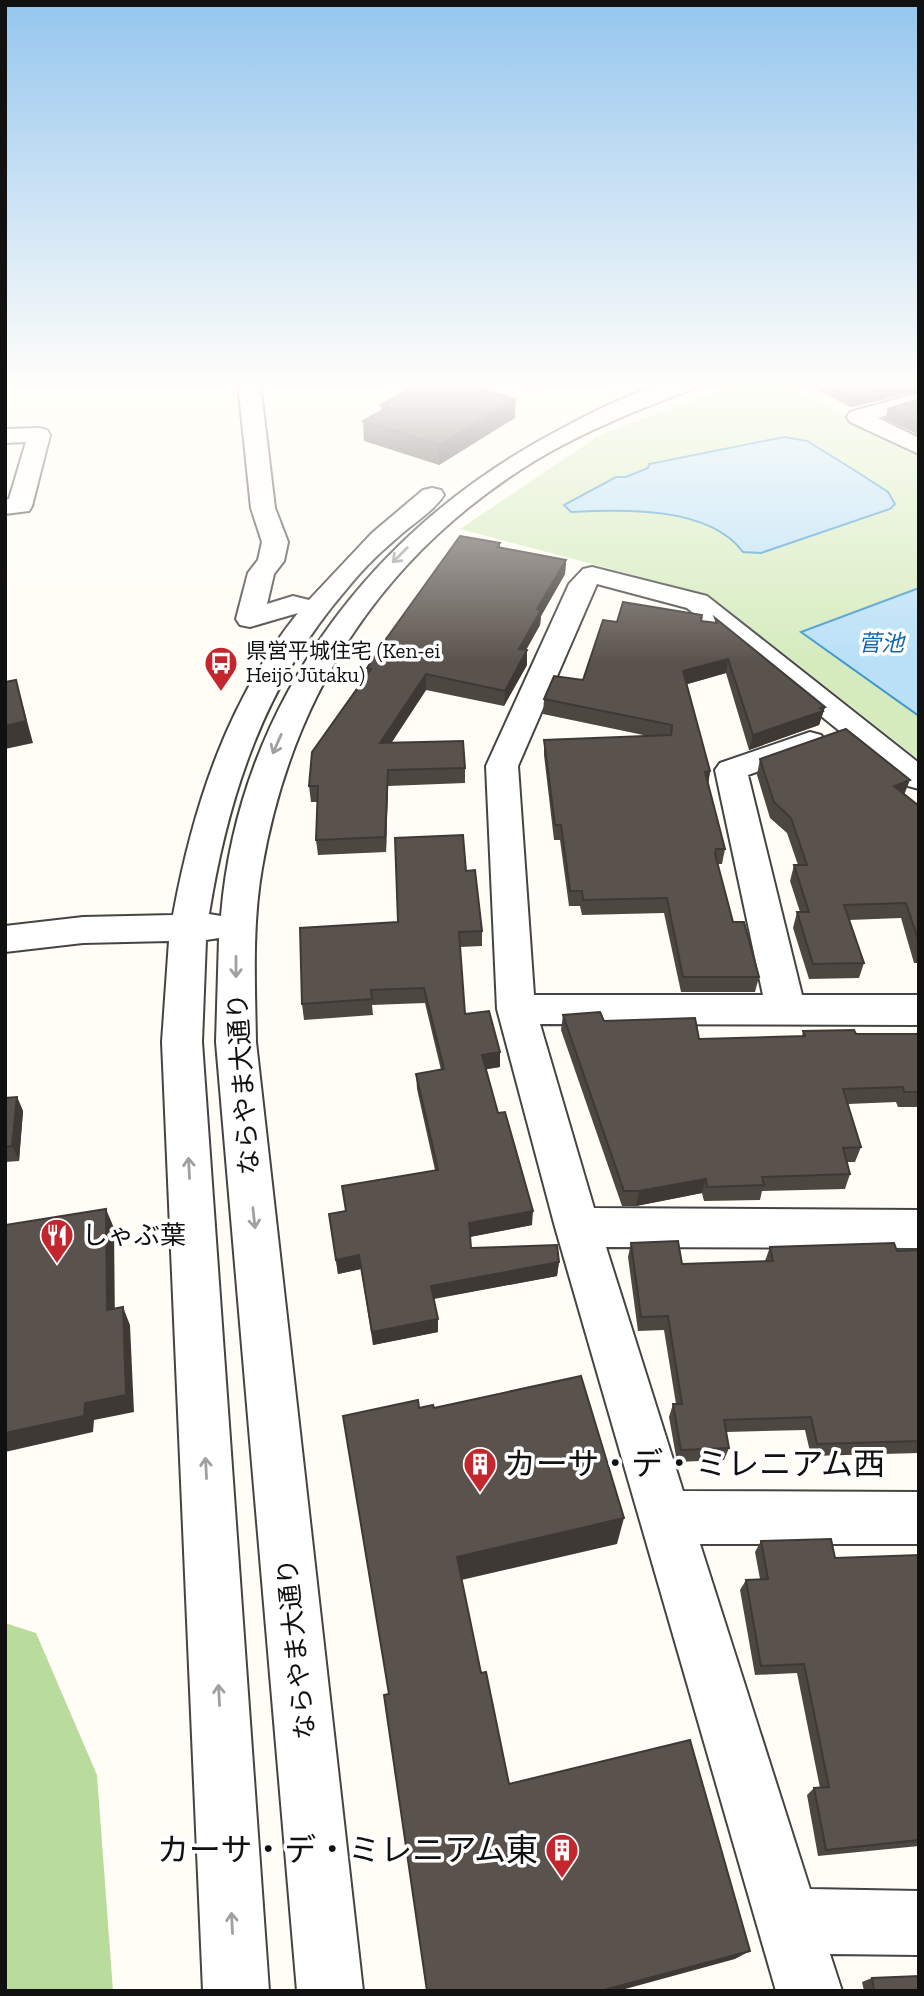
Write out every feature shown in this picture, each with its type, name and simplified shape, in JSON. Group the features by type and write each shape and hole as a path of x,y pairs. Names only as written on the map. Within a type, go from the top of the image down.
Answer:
{"street":[{"path":"5,507 20,506 28,476"},
{"path":"259,476 263,508 275,542 271,561 261,573 250,619 293,604 314,609"},
{"name":"ならやま大通り","path":"236,1991 182,1042 188,928 210,816 241,731 266,680 314,609 339,578 390,527 456,476"},
{"name":"ならやま大通り","path":"330,1991 236,1042 236,926 244,865 269,762 305,682 359,600 429,527 479,486 496,476"},
{"path":"809,1991 577,1227 516,1009 502,766 586,578 601,575 697,602 919,779"},
{"path":"786,1010 731,770 854,727"},
{"path":"5,939 35,933 236,926"},
{"path":"516,1009 919,1010"},
{"path":"577,1227 919,1229"},
{"path":"665,1517 919,1518"},
{"path":"789,1922 919,1923"}],"green space":[{"path":"538,476 919,476 919,760 709,595 460,529"},
{"path":"5,1623 36,1633 97,1775 113,1991 5,1991"}],"water":[{"path":"863,476 888,492 895,504 890,509 761,553 743,552 728,537 687,518 639,511 571,512 564,505 616,477"},
{"name":"菅池","path":"919,588 919,716 801,632"}],"building":[{"path":"460,536 500,543 497,547 566,560 537,609 541,610 519,649 527,650 505,691 426,674 380,743 463,741 465,768 388,770 385,837 316,840 318,786 309,786 312,752 371,669 367,668 386,639"},
{"path":"623,602 702,615 701,621 717,623 715,618 825,707 820,708 823,711 753,735 728,659 683,671 710,771 705,772 725,849 716,849 715,854 733,922 744,922 759,977 683,977 667,898 583,900 582,891 570,891 561,825 555,825 544,740 671,735 672,725 544,699 554,676 583,680 603,620 617,622"},
{"path":"16,680 26,721 5,726 5,682"},
{"path":"846,729 910,780 894,786 919,806 919,942 906,903 844,905 864,963 813,964 797,912 809,912 794,865 807,865 791,818 774,802 760,759"},
{"path":"463,835 466,871 475,870 482,931 459,932 465,1014 489,1011 500,1052 482,1055 498,1113 505,1112 533,1211 469,1223 471,1248 557,1245 559,1262 431,1286 438,1319 372,1332 359,1255 336,1260 329,1214 346,1211 342,1186 438,1170 416,1074 444,1069 424,988 371,990 372,999 302,1004 300,928 398,922 395,838"},
{"path":"600,1012 604,1021 695,1018 699,1039 805,1036 803,1031 854,1030 856,1034 919,1034 919,1092 904,1092 903,1087 843,1089 861,1147 843,1148 850,1174 762,1177 764,1185 707,1187 706,1179 639,1191 624,1191 563,1015"},
{"path":"17,1097 12,1146 5,1147 5,1098"},
{"path":"106,1209 107,1310 123,1307 126,1395 85,1403 84,1416 5,1433 5,1225"},
{"path":"678,1241 682,1264 773,1261 770,1247 894,1243 897,1251 919,1250 919,1441 817,1444 811,1417 724,1420 729,1448 681,1450 673,1404 682,1404 668,1316 641,1317 631,1243"},
{"path":"581,1376 624,1518 457,1557 481,1673 486,1672 509,1784 690,1740 750,1951 600,1991 427,1991 384,1695 389,1694 343,1416 418,1400 419,1408 433,1405 434,1408"},
{"path":"831,1539 835,1558 919,1555 919,1840 826,1850 814,1788 829,1787 804,1664 761,1666 746,1580 768,1579 761,1541"},
{"path":"919,1976 919,1991 874,1991 872,1978"}],"place":[{"name":"県営平城住宅 (Ken-ei Heijō Jūtaku)","path":"221,693"},
{"name":"しゃぶ葉","path":"57,1265"},
{"name":"カーサ・デ・ミレニアム西","path":"480,1494"},
{"name":"カーサ・デ・ミレニアム東","path":"562,1880"}]}
